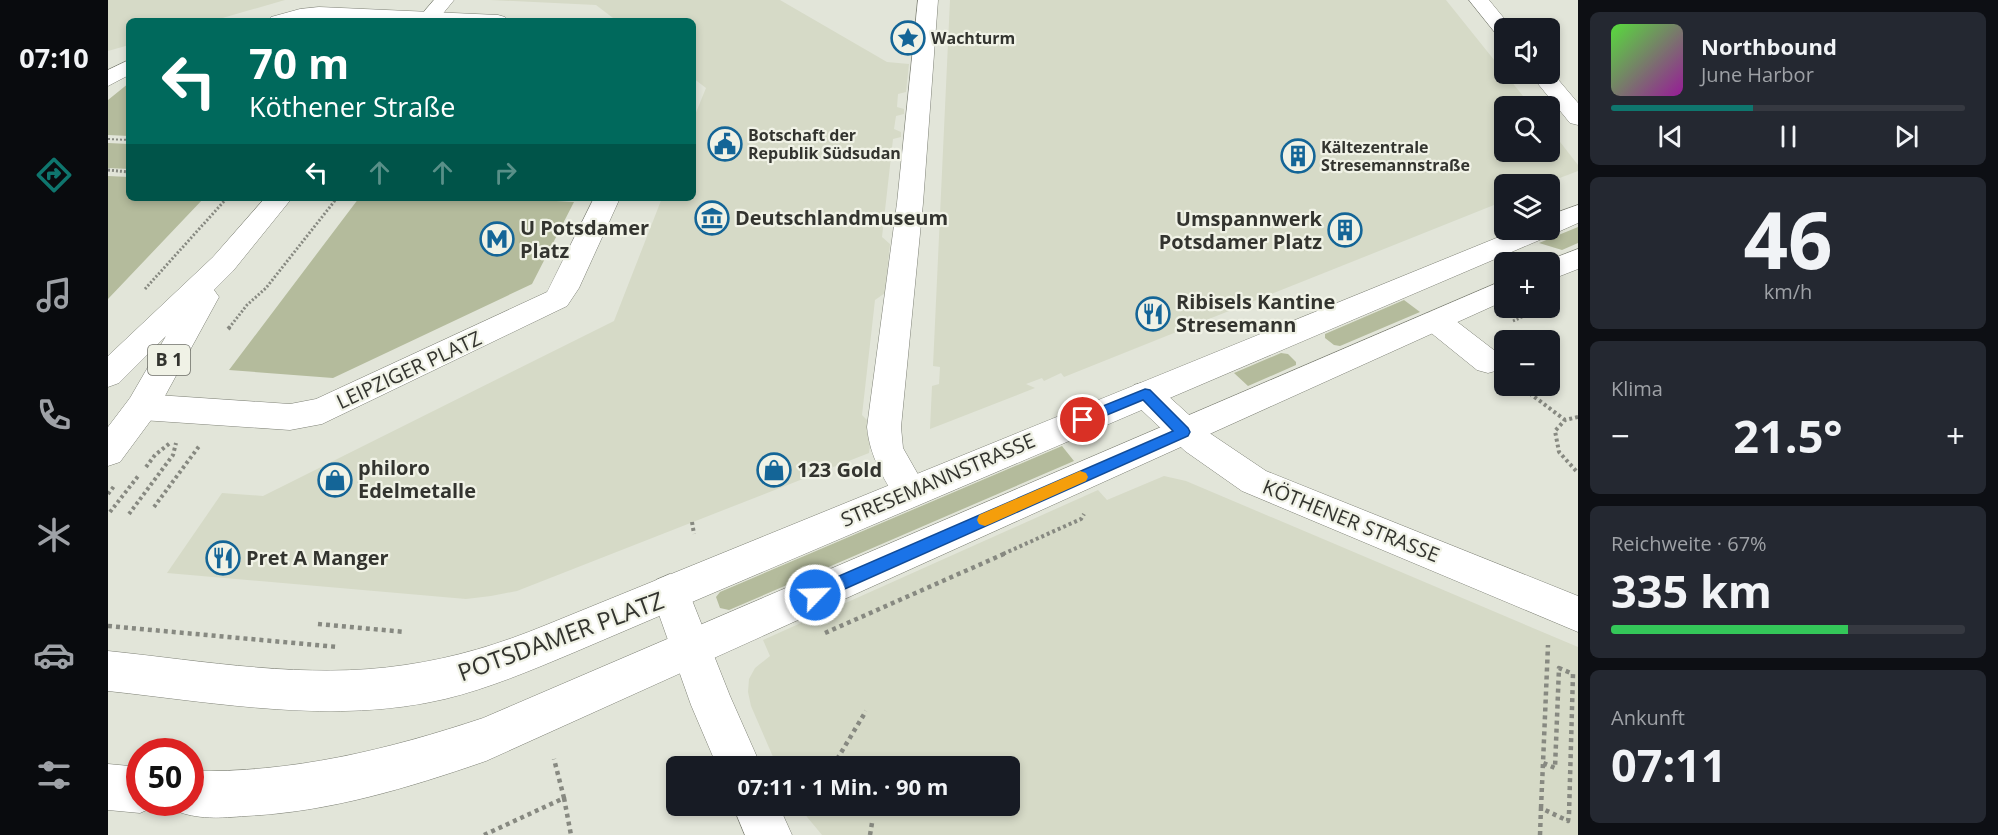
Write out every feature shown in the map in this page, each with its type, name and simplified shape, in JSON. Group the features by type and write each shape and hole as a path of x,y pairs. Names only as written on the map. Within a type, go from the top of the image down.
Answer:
{"main road":[{"path":"428,18 444,0"},
{"path":"910,492 886,449 884,427 910,203 928,0"},
{"path":"1479,0 1494,19"},
{"path":"291,18 313,13 408,18"},
{"path":"108,79 126,68"},
{"path":"1549,84 1578,118"},
{"name":"B 1","path":"108,375 223,264 276,201"},
{"name":"LEIPZIGER PLATZ","path":"142,406 290,417 322,411 557,299 565,288 606,201"},
{"path":"1560,221 1578,213"},
{"name":"STRESEMANNSTRASSE","path":"670,592 1515,240"},
{"path":"1560,266 1578,258"},
{"name":"B 1","path":"108,452 142,406 223,264"},
{"path":"204,793 297,788 340,781 432,758 545,715 1494,295"},
{"path":"1436,321 1488,362"},
{"path":"1291,333 1331,367"},
{"name":"KÖTHENER STRASSE","path":"1145,394 1183,432 1224,464 1254,481 1578,614"},
{"name":"POTSDAMER PLATZ","path":"108,671 302,690 353,691 413,685 456,676 517,656 670,592 719,722 734,756"},
{"path":"108,787 126,789"},
{"path":"760,816 769,835"}],"path":[{"path":"108,138 126,140"},
{"path":"108,170 126,172"},
{"path":"141,296 153,278 223,201"},
{"path":"226,331 247,305 266,288 335,201"},
{"path":"1533,396 1565,420"},
{"path":"1578,417 1565,420 1555,431 1559,452 1578,473"},
{"path":"110,512 155,455 178,437"},
{"path":"154,507 201,444"},
{"path":"129,514 173,455"},
{"path":"692,522 694,534"},
{"path":"318,624 405,632"},
{"path":"108,626 347,648"},
{"path":"1540,835 1548,645"},
{"path":"1541,808 1568,821 1573,674 1559,668 1555,768 1543,763"},
{"path":"839,756 866,711"},
{"path":"554,759 571,835"},
{"path":"484,835 564,798"},
{"path":"870,835 872,823"}],"shaded area":[{"path":"108,0 285,0 222,18 126,18 126,46 108,51"},
{"path":"490,0 780,0 887,62 909,64 906,92 898,94 897,107 904,109 904,114 896,116 894,129 901,132 901,137 893,139 882,237 890,244 885,293 875,300 862,415 872,425 869,453 517,591 491,596 466,599 167,573 222,493 263,496 614,321 661,201 696,201 696,113 706,88 696,80 696,18 613,18 596,5"},
{"path":"950,0 1446,0 1494,60 1494,84 1513,84 1523,96 1494,96 1494,162 1560,162 1560,142 1578,165 1578,171 1560,178 1560,174 1494,174 1494,205 1064,377 1061,373 1044,381 1042,378 1026,384 1035,388 930,429 932,386 939,384 940,367 933,366"},
{"path":"1164,476 1186,481 1578,647 1578,835 822,835 806,816 1020,816 1020,756 773,756 751,706 748,692 749,679 755,668 770,656 763,640 1098,490 1107,500"}],"green space":[{"path":"126,85 126,136 108,135 108,100"},
{"path":"108,143 126,144 126,169 108,168"},
{"path":"108,176 126,177 126,201 201,201 108,299"},
{"path":"357,201 574,202 532,284 333,378 229,370"},
{"path":"1578,227 1578,243 1562,250 1539,243 1546,240 1560,240 1560,234"},
{"path":"1404,300 1420,312 1340,346 1334,345 1325,338 1325,334"},
{"path":"1281,353 1288,354 1296,365 1248,386 1234,373"},
{"path":"1062,446 1074,461 729,610 720,608 716,597 720,592"}],"slow traffic":[{"path":"985,520 1080,477"}],"place":[{"name":"Wachturm","path":"908,38"},
{"name":"Botschaft der Republik Südsudan","path":"725,144"},
{"name":"Kältezentrale Stresemannstraße","path":"1298,156"},
{"name":"Deutschlandmuseum","path":"712,218"},
{"name":"Umspannwerk Potsdamer Platz","path":"1345,230"},
{"name":"U Potsdamer Platz","path":"497,239"},
{"name":"Ribisels Kantine Stresemann","path":"1153,314"},
{"name":"123 Gold","path":"774,470"},
{"name":"philoro Edelmetalle","path":"335,480"},
{"name":"Pret A Manger","path":"223,558"}],"route":[{"path":"815,595 1183,432 1145,394 1083,420"}]}
